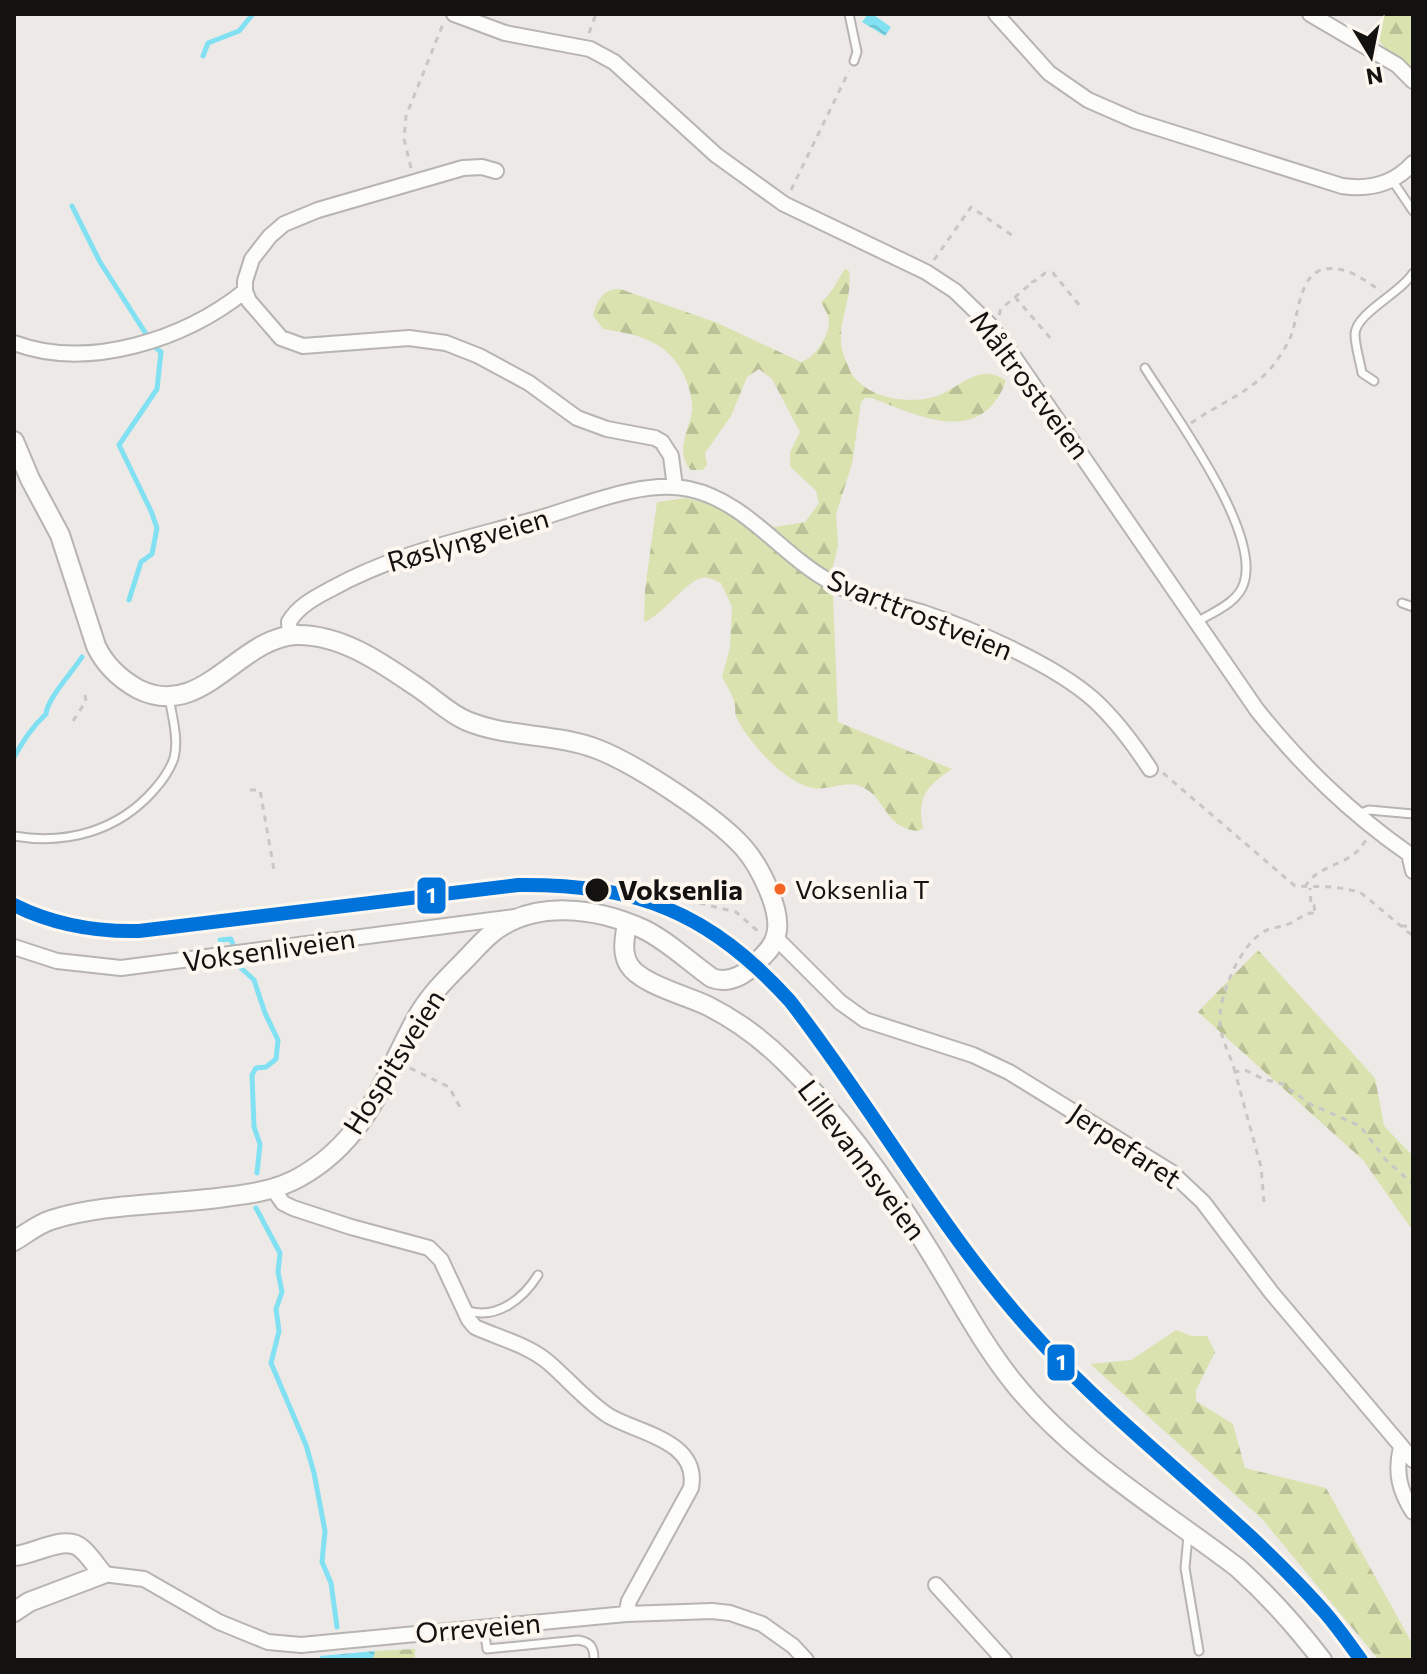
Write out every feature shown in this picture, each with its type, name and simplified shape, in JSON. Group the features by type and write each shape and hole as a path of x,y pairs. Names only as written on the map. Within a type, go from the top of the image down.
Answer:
{"street":[{"name":"Måltrostveien","path":"454,14 505,33 584,48 614,62 716,155 784,204 926,272 955,291 989,324 1033,383 1257,710 1294,756 1356,815 1411,854 1413,871"},
{"path":"996,14 1049,73 1070,89 1136,121 1328,183 1363,188 1392,180 1413,163"},
{"path":"1310,14 1397,65 1413,81"},
{"path":"496,171 482,167 463,168 318,210 284,224 252,259 245,291 272,330 296,345 313,347 409,338 446,343 479,356 529,383 577,418 607,429 662,442 671,456 675,487"},
{"path":"14,343 49,353 66,354 127,347 151,341 213,313 245,291"},
{"path":"14,441 60,535 98,651 124,680 146,693 169,697 196,690 262,646 290,636 323,638 351,647 452,713 478,725 578,742 602,751 645,775 710,819 744,848 758,869 776,918 744,974 723,981 705,973 654,935 627,923"},
{"name":"Røslyngveien","path":"290,636 289,622 302,607 352,578 392,560 431,546 629,493 675,487"},
{"name":"Svarttrostveien","path":"675,487 715,497 731,506 803,565 837,586 983,636 1047,669 1091,697 1132,741 1150,769"},
{"name":"Hospitsveien","path":"14,1241 48,1221 84,1212 203,1200 273,1189 298,1178 316,1167 363,1121 416,1018 437,988 493,932 525,916 562,910 590,913 627,923"},
{"name":"Voksenliveien","path":"14,947 57,961 121,968 525,916"},
{"name":"Lillevannsveien","path":"627,923 625,954 635,972 709,1006 735,1022 783,1060 827,1107 903,1209 985,1344 1025,1395 1072,1442 1262,1589 1322,1660"},
{"name":"Jerpefaret","path":"768,936 840,1002 865,1020 973,1055 1009,1072 1171,1172 1203,1202 1271,1292 1413,1460"},
{"path":"273,1189 283,1203 293,1208 429,1248 441,1260 475,1327 546,1361 610,1416 669,1443 689,1465 691,1488 629,1601 626,1614"},
{"path":"1401,1447 1397,1474 1400,1488 1413,1512"},
{"path":"14,1556 30,1555 67,1542 80,1546 103,1574 29,1602 14,1612"},
{"name":"Orreveien","path":"103,1574 144,1579 219,1622 268,1642 301,1645 626,1614 730,1613 749,1618 770,1629 806,1660"},
{"path":"936,1585 1004,1660"}],"lane":[{"path":"849,14 856,44 854,61"},
{"path":"1392,180 1413,211"},
{"path":"1374,381 1362,373 1356,329 1362,319 1391,297 1413,273"},
{"path":"1145,368 1225,498 1239,532 1246,562 1241,590 1222,608 1197,622"},
{"path":"1402,603 1413,607"},
{"path":"14,836 56,840 89,833 115,823 148,797 169,769 174,756 169,697"},
{"path":"1356,815 1369,810 1413,814"},
{"path":"464,1310 473,1313 506,1308 528,1292 538,1275"},
{"path":"1189,1530 1185,1568 1199,1651"},
{"path":"484,1628 487,1649 578,1640 592,1645 594,1660"}],"path":[{"path":"414,184 404,139 406,116 446,14"},
{"path":"584,48 596,14"},
{"path":"784,204 854,61"},
{"path":"926,272 971,207 1016,238"},
{"path":"1183,429 1253,385 1274,364 1290,337 1300,296 1309,278 1323,270 1344,270 1391,297"},
{"path":"989,324 1028,283 1045,273 1053,273 1080,306"},
{"path":"1015,297 1052,340"},
{"path":"73,721 86,701 84,690"},
{"path":"1150,769 1165,773 1295,886 1335,887 1360,892 1413,936"},
{"path":"250,790 260,790 274,870"},
{"path":"1264,1202 1261,1167 1220,1025 1220,1005 1232,970 1241,960 1246,947 1265,931 1285,926 1303,914 1315,915 1308,881 1331,865 1355,854 1375,830"},
{"path":"641,889 736,912 768,936"},
{"path":"1401,926 1413,926"},
{"path":"402,1065 449,1087 461,1109"},
{"path":"1235,1072 1245,1070 1283,1084 1310,1104 1360,1126 1386,1160 1413,1184"}],"green space":[{"path":"1384,14 1413,14 1413,81 1373,33"},
{"path":"845,269 849,271 850,283 842,328 842,350 851,374 870,390 891,398 913,400 934,397 978,375 996,375 1006,381 995,401 981,414 966,420 929,418 865,398 861,402 852,464 836,514 838,546 832,570 838,722 952,769 926,793 921,808 923,828 918,831 898,824 877,798 862,787 850,784 813,788 802,785 769,760 742,728 733,698 722,677 730,648 732,607 721,583 707,578 696,580 644,622 645,590 657,502 686,498 707,503 750,526 775,527 805,522 819,503 816,491 790,466 790,452 800,432 772,379 759,369 747,377 731,416 705,453 707,464 703,470 691,470 683,449 692,402 688,384 677,363 650,341 603,329 593,315 602,296 620,289 715,322 801,362 816,351 824,339 829,320 821,302"},
{"path":"1258,950 1375,1078 1384,1126 1413,1156 1413,1231 1363,1160 1198,1012"},
{"path":"1176,1330 1192,1336 1207,1336 1215,1352 1196,1390 1196,1401 1233,1424 1245,1468 1326,1488 1413,1645 1413,1660 1379,1660 1262,1519 1090,1364 1131,1360"},
{"path":"415,1649 415,1660 373,1660 375,1651"}],"water":[{"path":"868,14 891,27 885,36 862,22"},
{"path":"375,1651 373,1660 321,1660 320,1656"}],"waterway":[{"path":"203,56 208,43 239,31 253,14"},
{"path":"72,206 100,262 148,337"},
{"path":"129,600 141,562 152,554 157,528 119,445 157,389 161,352 155,347"},
{"path":"14,757 82,657"},
{"path":"220,940 231,939 233,945"},
{"path":"240,967 254,980 278,1040 276,1059 266,1067 256,1068 252,1075 254,1127 260,1144 257,1173"},
{"path":"256,1208 280,1253 278,1272 282,1292 276,1309 279,1331 271,1363 306,1445 314,1473 325,1531 322,1562 331,1583 337,1627"}],"transit line":[{"name":"1","path":"14,905 44,918 75,926 139,931 518,885 561,886 635,898 669,909 700,925 760,970 790,1001 943,1219 1042,1343 1110,1411 1287,1572 1331,1620 1361,1660"}],"place":[{"name":"Voksenlia T","path":"780,889"},
{"name":"Voksenlia","path":"597,890"}]}
